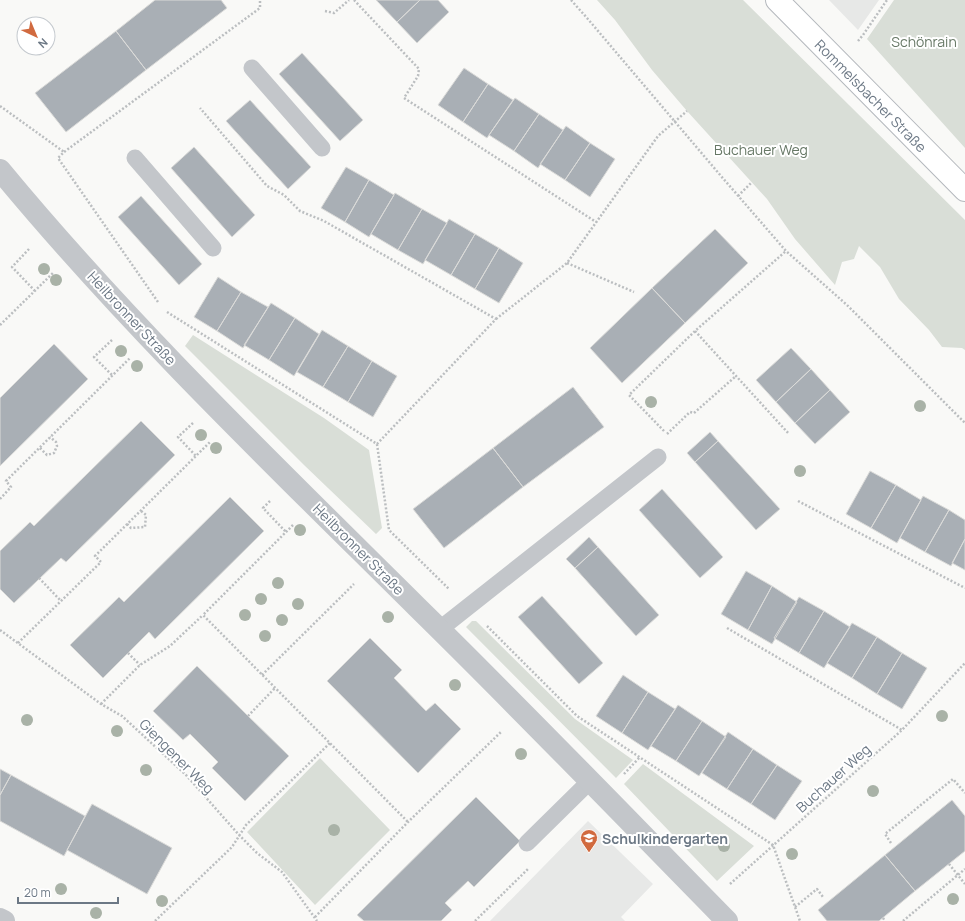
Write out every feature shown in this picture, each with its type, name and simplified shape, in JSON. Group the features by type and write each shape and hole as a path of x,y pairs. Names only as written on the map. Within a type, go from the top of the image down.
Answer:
{"main road":[{"name":"Rommelsbacher Straße","path":"777,0 965,190"}],"street":[{"name":"Heilbronner Straße","path":"0,170 50,230 141,330 313,504 440,629 727,921"},
{"path":"0,919 4,921"}],"lane":[{"path":"252,68 322,148"},
{"path":"135,158 213,248"},
{"path":"440,629 658,457"},
{"path":"527,844 590,781"}],"path":[{"path":"325,11 334,13 349,0"},
{"path":"354,0 419,69 418,76 404,98 596,222"},
{"path":"571,0 786,251 847,305 965,423"},
{"path":"838,61 863,35 887,0"},
{"path":"0,106 64,152"},
{"path":"200,108 267,186 284,195 300,211 324,221 496,319"},
{"path":"377,444 496,319 567,262 658,136 687,111"},
{"path":"738,196 752,182"},
{"path":"35,291 12,267 50,230"},
{"path":"667,434 629,395 695,331 786,251"},
{"path":"0,325 72,254"},
{"path":"567,262 634,292"},
{"path":"112,375 94,357 141,330 164,310 377,444 389,530 577,716 773,845 800,921"},
{"path":"0,499 12,487 6,481 112,375 141,330"},
{"path":"695,331 789,434"},
{"path":"658,457 667,434 690,412 694,413 736,376"},
{"path":"196,456 178,437 214,404"},
{"path":"18,643 101,562 95,556 231,421"},
{"path":"40,448 47,455 54,453 57,446 56,442 50,437"},
{"path":"798,501 965,588"},
{"path":"101,704 140,665 170,646 203,615 313,504"},
{"path":"127,524 131,528 145,527 146,515 141,510"},
{"path":"39,578 61,601"},
{"path":"262,675 356,582"},
{"path":"203,615 408,822"},
{"path":"727,628 902,730"},
{"name":"Giengener Weg","path":"0,630 101,704 122,716 175,764 240,836 257,853 282,872 317,921"},
{"path":"128,653 140,665"},
{"name":"Buchauer Weg","path":"709,903 902,730 965,663"},
{"path":"248,716 275,688"},
{"path":"315,917 408,822 522,712"},
{"path":"154,921 232,847 246,825 330,743"},
{"path":"892,842 885,834 953,779 965,793"},
{"path":"949,864 965,884"},
{"path":"904,921 965,869"},
{"path":"795,907 817,889 823,897"}],"shaded area":[{"path":"829,0 879,0 858,30"},
{"name":"Schulkindergarten","path":"588,821 653,884 621,917 625,921 490,921"}],"green space":[{"path":"597,0 743,0 965,220 965,350 962,348 942,347 929,330 899,299 880,267 859,246 854,259 842,262 835,285 795,239 767,199 687,111 652,70 615,20"},
{"name":"Schönrain","path":"894,0 965,0 965,148 867,39"},
{"path":"193,335 324,418 369,450 382,528 376,534 304,465 185,346"},
{"path":"472,621 476,621 575,719 633,760 616,778 466,627"},
{"path":"320,758 390,830 315,905 247,832"},
{"path":"643,764 754,846 717,881 624,784"}],"building":[{"path":"155,0 221,0 227,8 146,70 116,31"},
{"path":"376,0 420,0 397,22"},
{"path":"420,0 438,0 449,12 417,43 397,22"},
{"path":"116,31 146,70 66,132 35,93"},
{"path":"302,53 363,120 340,141 279,74"},
{"path":"464,68 488,84 463,122 438,105"},
{"path":"488,84 513,100 487,138 463,122"},
{"path":"515,98 539,114 514,151 489,135"},
{"path":"250,100 311,167 288,189 226,121"},
{"path":"539,114 563,130 538,168 514,151"},
{"path":"566,126 590,143 565,180 540,164"},
{"path":"590,143 615,159 590,197 565,180"},
{"path":"194,147 255,215 232,237 171,168"},
{"path":"346,167 369,180 345,222 321,208"},
{"path":"369,180 394,195 369,237 345,222"},
{"path":"395,193 422,209 398,250 371,234"},
{"path":"141,196 202,264 179,285 118,217"},
{"path":"422,209 447,223 423,264 398,250"},
{"path":"449,219 475,234 451,275 425,260"},
{"path":"715,229 748,263 685,323 652,288"},
{"path":"475,234 499,248 475,289 451,275"},
{"path":"499,248 523,263 499,303 475,289"},
{"path":"218,277 241,292 217,331 194,317"},
{"path":"652,288 685,323 622,383 590,348"},
{"path":"241,292 268,307 243,348 217,331"},
{"path":"271,303 295,318 269,360 244,345"},
{"path":"295,318 319,334 294,376 269,360"},
{"path":"322,330 348,346 323,387 297,372"},
{"path":"54,344 88,379 0,466 0,398"},
{"path":"348,346 372,361 348,402 323,387"},
{"path":"791,348 811,369 776,402 756,380"},
{"path":"372,361 397,376 373,417 348,402"},
{"path":"811,369 830,390 795,423 776,402"},
{"path":"573,387 604,427 523,487 493,448"},
{"path":"830,390 850,412 815,444 795,423"},
{"path":"141,421 175,455 66,562 61,558 14,603 0,589 0,551 30,522 34,526"},
{"path":"710,432 718,441 695,462 687,453"},
{"path":"718,441 780,509 756,530 695,462"},
{"path":"493,448 523,487 444,548 413,509"},
{"path":"870,471 896,485 871,528 846,514"},
{"path":"896,485 921,500 897,543 871,528"},
{"path":"662,489 723,557 700,578 639,510"},
{"path":"923,496 949,510 925,552 900,538"},
{"path":"230,497 264,531 155,639 149,632 103,678 70,645 119,597 124,602"},
{"path":"949,510 965,520 965,539 951,566 925,552"},
{"path":"589,537 598,547 575,568 566,559"},
{"path":"965,539 965,570 952,563"},
{"path":"598,547 659,615 636,636 575,568"},
{"path":"746,571 772,586 748,630 721,614"},
{"path":"772,586 797,602 772,644 748,630"},
{"path":"542,596 603,663 579,684 518,617"},
{"path":"799,597 824,611 799,653 774,638"},
{"path":"824,611 850,627 824,668 799,653"},
{"path":"852,623 877,637 852,678 827,663"},
{"path":"877,637 902,653 877,694 852,678"},
{"path":"370,638 402,670 394,678 426,711 435,703 461,729 418,773 327,681"},
{"path":"902,653 927,668 902,709 877,694"},
{"path":"197,666 289,756 245,801 212,768 218,762 190,734 183,740 153,711"},
{"path":"623,675 648,692 622,733 596,716"},
{"path":"648,692 675,709 648,750 622,733"},
{"path":"678,705 702,721 676,761 651,746"},
{"path":"702,721 726,737 699,776 676,761"},
{"path":"728,732 753,749 727,789 702,773"},
{"path":"753,749 777,765 751,804 727,789"},
{"path":"777,765 802,781 775,820 751,804"},
{"path":"0,769 11,775 0,795"},
{"path":"11,775 85,816 64,856 0,821 0,795"},
{"path":"476,797 520,841 474,887 468,881 445,903 452,910 441,921 364,921 357,915"},
{"path":"952,800 965,816 965,851 915,891 885,855"},
{"path":"92,804 172,848 147,894 67,850"},
{"path":"885,855 915,891 879,921 827,921 818,910"}],"place":[{"name":"Schulkindergarten","path":"589,853"}]}
